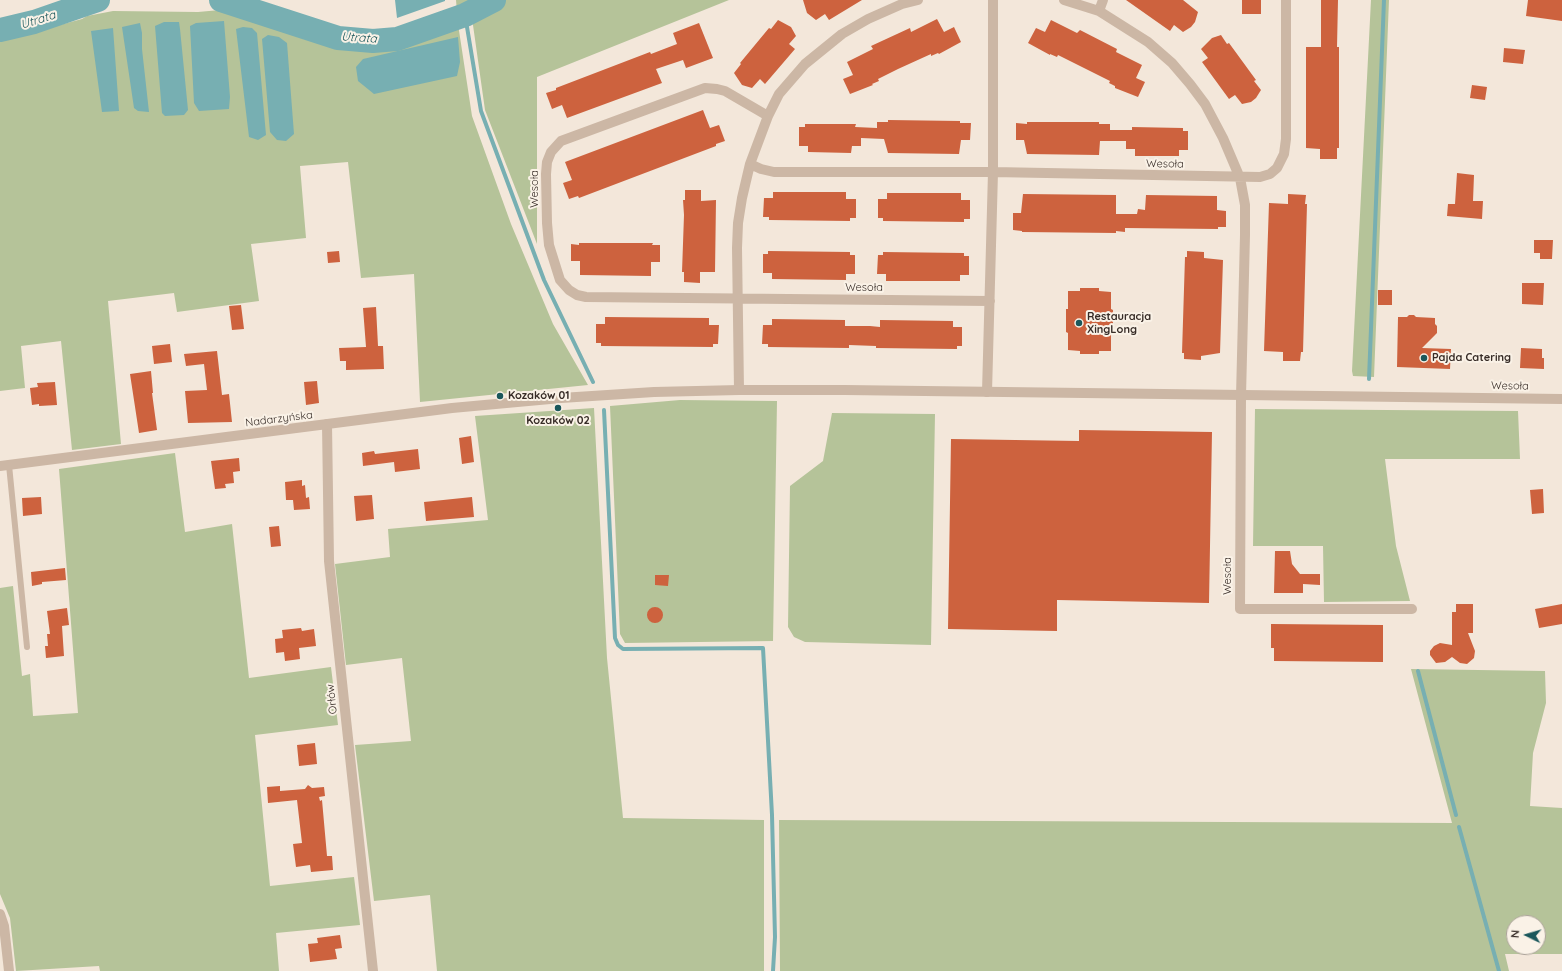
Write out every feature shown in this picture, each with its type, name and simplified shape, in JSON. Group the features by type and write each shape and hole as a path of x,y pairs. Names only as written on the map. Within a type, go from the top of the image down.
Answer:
{"street":[{"path":"739,390 738,223 750,164 768,116 779,94 805,64 842,34 868,18 902,4 918,0"},
{"path":"987,392 993,172 993,0"},
{"name":"Wesoła","path":"1064,0 1099,11 1125,26 1159,51 1190,84 1216,123 1240,178 1245,206 1241,396 1240,609 1412,610"},
{"path":"1099,11 1104,0"},
{"name":"Wesoła","path":"750,164 761,169 774,172 993,172 1240,178 1260,177 1270,174 1277,168 1284,154 1286,139 1286,0"},
{"name":"Wesoła","path":"768,116 725,91 705,88 561,141 551,152 547,162 546,174 549,245 560,280 569,290 577,295 586,297 990,301"},
{"name":"Wesoła","path":"561,398 654,392 739,390 1562,399"},
{"name":"Nadarzyńska","path":"4,466 452,408 561,398"},
{"name":"Orłów","path":"327,424 329,561 373,971"},
{"path":"0,914 4,926 9,971"}],"lane":[{"path":"4,466 27,647"}],"green space":[{"path":"456,0 729,0 537,77 537,244 485,110 472,18 458,24"},
{"path":"1371,0 1389,0 1374,377 1353,376 1352,371"},
{"path":"231,9 294,31 338,43 388,48 416,41 458,24 472,116 511,224 553,324 588,385 420,402 414,274 361,278 348,162 300,166 306,238 251,244 259,301 177,312 174,293 108,301 121,444 72,450 61,341 21,346 25,388 0,391 0,41 82,19 87,16 113,11 198,12"},
{"path":"680,400 777,401 773,641 625,643 620,634 610,406"},
{"path":"594,408 607,658 623,818 764,820 764,971 437,971 430,895 374,901 355,745 411,741 402,658 346,665 335,564 390,557 388,529 488,520 475,416"},
{"path":"1255,409 1518,411 1520,459 1385,459 1396,546 1410,601 1324,602 1323,546 1253,546"},
{"path":"832,413 935,414 931,645 805,642 794,637 788,627 790,486 823,461"},
{"path":"175,453 185,532 232,524 249,678 331,667 338,725 255,735 270,886 354,877 360,925 276,933 279,971 100,971 99,966 16,971 10,918 0,894 0,588 13,586 22,676 30,674 33,716 78,713 59,469"},
{"path":"1411,669 1545,671 1546,703 1533,753 1530,806 1562,808 1562,954 1546,954 1546,915 1506,915 1505,954 1509,971 780,971 779,820 1452,823"}],"water":[{"path":"395,0 445,0 445,1 397,18"},
{"path":"224,21 230,97 229,109 199,111 194,103 190,26 196,23"},
{"path":"164,22 179,22 188,110 184,115 165,116 162,113 155,26"},
{"path":"140,23 149,112 138,111 134,108 122,27"},
{"path":"243,27 252,28 257,33 266,135 258,140 249,137 236,29"},
{"path":"113,28 119,111 102,112 91,31"},
{"path":"268,35 279,37 287,43 294,134 286,141 277,140 270,132 262,39"},
{"path":"458,37 460,62 457,76 374,94 358,81 356,67 363,59"}],"building":[{"path":"803,0 862,0 829,20 825,14 816,20 807,13"},
{"path":"1126,0 1183,0 1198,12 1195,22 1191,27 1183,32 1174,25 1170,31"},
{"path":"1242,0 1261,0 1261,14 1242,14"},
{"path":"1321,0 1338,0 1337,47 1339,47 1339,148 1337,148 1337,159 1320,159 1320,149 1306,148 1306,47 1321,47"},
{"path":"1528,0 1562,0 1562,21 1526,16"},
{"path":"937,19 944,32 954,27 961,42 939,54 938,53 931,56 931,54 898,69 878,79 879,81 872,84 873,85 850,94 843,79 853,75 847,62 873,49 871,46 910,28 911,32"},
{"path":"778,20 791,27 796,36 789,44 795,49 765,84 760,79 752,88 742,85 734,73 741,64 740,63 769,28 771,29"},
{"path":"1051,20 1077,33 1080,30 1117,49 1116,52 1142,65 1136,78 1145,82 1138,97 1115,88 1115,86 1109,83 1110,81 1058,55 1057,57 1050,55 1028,43 1036,28 1045,32"},
{"path":"699,23 713,58 686,68 683,60 656,69 662,83 567,118 562,105 552,109 546,93 650,52 651,54 677,44 673,33"},
{"path":"1221,35 1227,44 1229,43 1256,80 1254,81 1261,90 1256,98 1251,102 1242,104 1235,95 1229,99 1202,62 1208,58 1201,49 1212,38"},
{"path":"1504,48 1525,50 1523,64 1503,62"},
{"path":"1472,85 1487,87 1485,100 1470,98"},
{"path":"703,110 710,128 719,125 725,141 716,144 716,146 579,198 578,196 569,199 563,183 572,180 565,162"},
{"path":"888,120 960,121 960,123 971,123 970,140 961,140 959,154 888,153 884,139 861,138 861,146 852,146 851,153 808,152 808,146 799,146 799,127 805,127 805,124 856,124 855,127 877,128 877,122 888,122"},
{"path":"1027,122 1099,122 1099,124 1110,124 1110,130 1132,130 1132,127 1183,128 1183,131 1188,131 1188,150 1179,150 1179,156 1135,156 1135,149 1126,149 1126,141 1100,141 1099,155 1027,154 1024,140 1016,140 1016,123 1027,124"},
{"path":"1457,173 1474,175 1473,201 1483,201 1482,219 1447,216 1448,204 1455,204"},
{"path":"685,190 701,190 701,201 716,200 715,272 700,272 700,283 684,282 684,272 682,272 684,215 683,200 685,200"},
{"path":"773,192 846,192 846,199 856,199 856,218 850,218 850,221 769,220 769,217 763,217 764,198 773,198"},
{"path":"887,193 961,193 961,200 970,200 970,219 964,219 964,222 883,221 883,218 878,218 878,199 887,199"},
{"path":"1023,194 1116,195 1116,214 1137,214 1138,209 1145,210 1146,195 1217,196 1217,210 1226,211 1226,227 1218,227 1218,229 1125,228 1125,232 1116,231 1116,233 1022,232 1013,230 1013,213 1021,213"},
{"path":"1288,194 1306,195 1305,204 1307,204 1303,352 1301,352 1300,361 1283,361 1283,352 1264,351 1269,203 1288,204"},
{"path":"1534,240 1553,240 1552,259 1540,259 1540,253 1534,253"},
{"path":"579,243 653,243 652,245 660,245 660,262 651,262 651,276 580,275 580,261 571,261 571,244 579,245"},
{"path":"339,251 340,262 328,263 327,252"},
{"path":"768,251 850,252 850,255 855,255 855,274 846,274 846,280 772,279 772,273 763,273 763,254 768,254"},
{"path":"1187,251 1204,252 1204,258 1223,260 1220,353 1201,356 1201,360 1184,359 1184,353 1182,353 1185,257 1187,257"},
{"path":"883,252 964,253 964,256 969,256 969,275 960,275 960,281 886,281 886,274 877,274 878,255 883,255"},
{"path":"1522,283 1544,283 1543,305 1522,304"},
{"path":"1080,288 1099,288 1099,291 1111,292 1113,333 1111,333 1111,351 1099,351 1099,354 1080,354 1080,351 1068,350 1066,309 1068,309 1068,291 1080,291"},
{"path":"1378,290 1392,290 1392,305 1378,305"},
{"path":"241,305 244,329 232,330 229,306"},
{"path":"376,307 378,346 383,346 384,369 346,370 346,361 340,361 339,348 366,347 363,308"},
{"path":"1409,315 1435,318 1437,333 1422,348 1451,349 1450,369 1397,367 1398,317 1407,317"},
{"path":"605,317 709,318 709,325 719,325 718,344 713,344 713,347 601,346 601,343 596,343 596,324 605,324"},
{"path":"772,319 845,320 845,326 880,327 880,320 953,321 953,327 962,327 962,346 957,346 957,349 876,348 876,346 849,345 849,348 768,347 768,344 762,344 763,325 772,325"},
{"path":"170,344 172,362 154,364 152,346"},
{"path":"1521,348 1542,349 1544,369 1520,368"},
{"path":"217,351 222,395 229,394 232,422 188,423 185,391 207,390 204,364 186,366 184,354"},
{"path":"151,371 152,393 157,430 139,433 130,374"},
{"path":"317,381 319,403 306,405 304,382"},
{"path":"55,382 57,405 32,405 30,388 38,387 37,383"},
{"path":"1079,430 1212,432 1209,603 1057,600 1057,631 948,629 951,439 1079,441"},
{"path":"471,436 474,462 462,464 459,438"},
{"path":"418,449 420,469 395,472 394,462 363,466 362,453 374,451 375,454"},
{"path":"239,458 240,471 233,472 234,483 225,484 226,488 215,489 211,461"},
{"path":"302,480 302,486 305,485 306,498 309,497 310,509 294,510 293,500 286,500 285,482"},
{"path":"1543,489 1544,513 1532,514 1530,490"},
{"path":"372,495 374,519 356,521 354,496"},
{"path":"41,497 42,514 23,516 22,498"},
{"path":"472,497 474,517 426,521 424,502"},
{"path":"279,526 281,546 271,547 269,527"},
{"path":"1275,551 1290,551 1292,564 1300,574 1320,574 1320,585 1303,584 1303,593 1274,593"},
{"path":"65,568 66,580 42,582 42,584 32,586 31,572"},
{"path":"655,575 669,575 668,586 655,585"},
{"path":"1456,604 1473,604 1473,633 1468,633 1475,651 1474,658 1467,664 1460,663 1452,657 1445,662 1436,663 1430,655 1430,651 1434,646 1440,643 1452,645 1452,612 1456,612"},
{"path":"1562,604 1562,624 1539,628 1535,609"},
{"path":"655,607 661,609 663,615 661,621 655,623 649,621 647,615 649,609"},
{"path":"67,608 69,625 62,626 64,656 46,658 45,646 48,646 47,634 50,634 47,611"},
{"path":"1271,624 1383,625 1383,662 1274,661 1274,648 1271,648"},
{"path":"301,628 302,631 314,629 316,646 299,648 300,659 285,661 284,652 276,653 275,639 283,638 282,630"},
{"path":"315,743 317,764 299,766 297,745"},
{"path":"308,785 312,788 324,787 325,796 319,797 320,801 322,800 327,856 332,856 333,870 311,872 310,865 296,867 293,844 302,843 297,800 268,803 267,787 280,786 280,791 305,789"},
{"path":"340,935 342,948 335,949 337,959 310,962 308,944 318,943 317,938"}],"waterway":[{"name":"Utrata","path":"0,30 34,22 98,0"},
{"name":"Utrata","path":"221,0 338,38 373,41 397,39 465,15 494,0"},
{"path":"1369,379 1384,0"},
{"path":"465,15 481,111 544,280 593,382"},
{"path":"604,410 615,638 618,645 623,649 763,648 772,815 775,937 773,971"},
{"path":"1418,671 1456,815"},
{"path":"1459,827 1499,971"}],"place":[{"name":"Restauracja XingLong","path":"1079,323"},
{"name":"Pajda Catering","path":"1424,358"},
{"name":"Kozaków 01","path":"500,396"},
{"name":"Kozaków 02","path":"558,408"}]}
